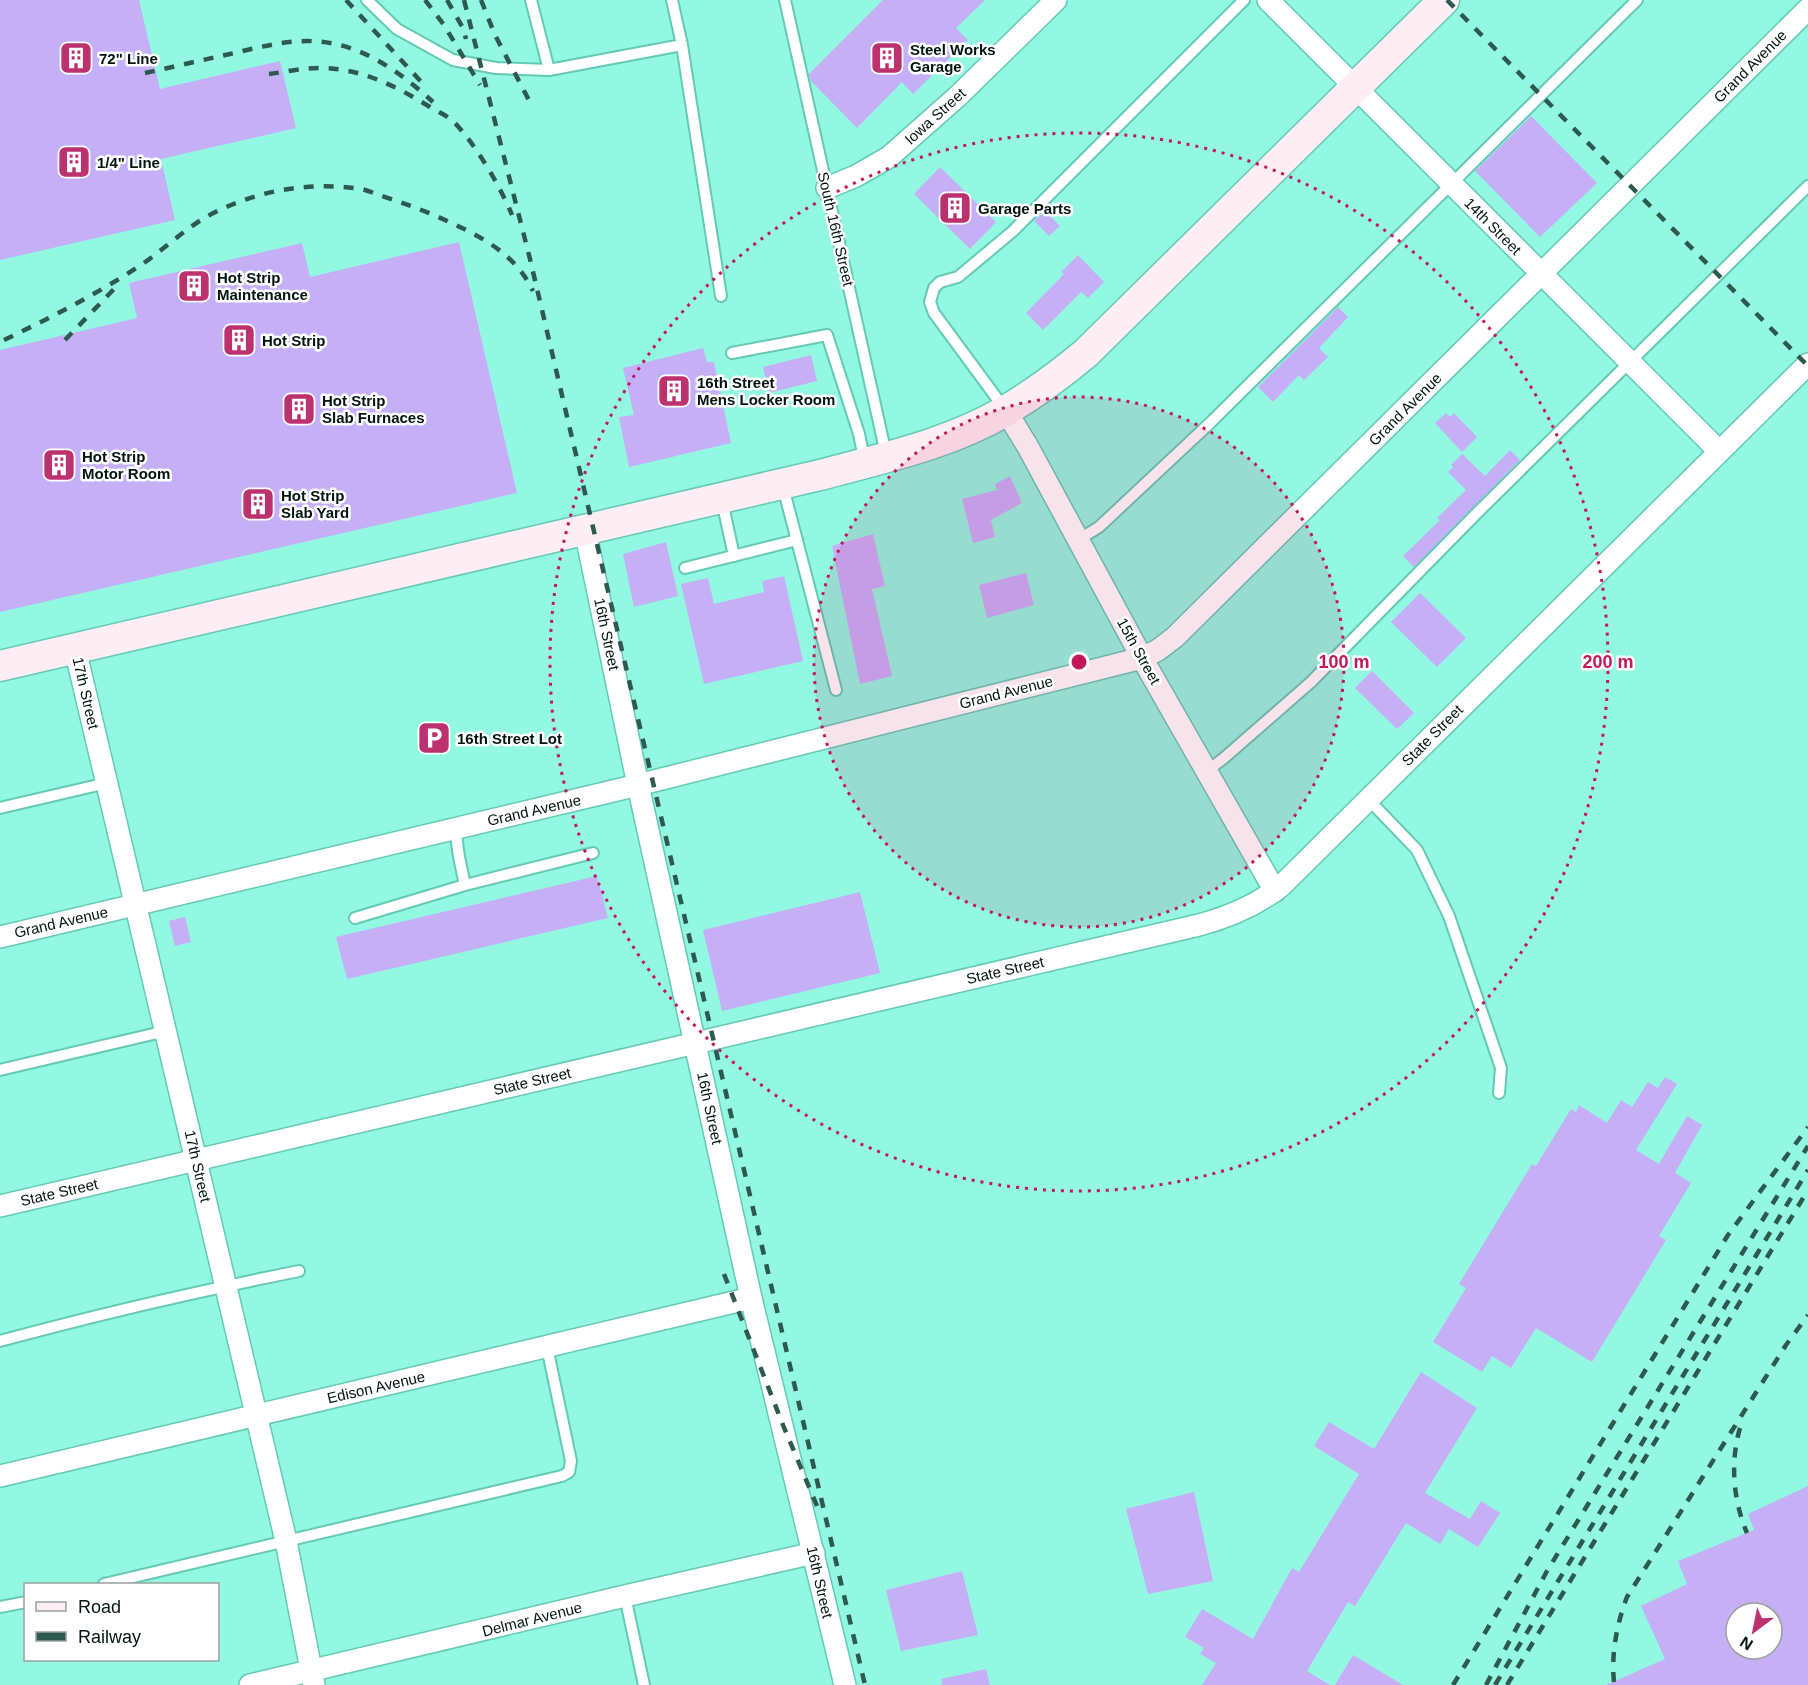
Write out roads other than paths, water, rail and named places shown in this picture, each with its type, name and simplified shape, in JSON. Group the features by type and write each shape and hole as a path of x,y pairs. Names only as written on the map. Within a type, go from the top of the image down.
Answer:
{"main road":[{"path":"0,666 782,484 876,460 935,442 973,427 1006,411 1049,383 1086,353 1444,0"}],"street":[{"name":"Iowa Street","path":"826,188 856,176 889,158 958,96 1056,0"},
{"name":"14th Street","path":"1268,0 1719,451"},
{"name":"Grand Avenue","path":"0,937 638,785 1142,658 1158,650 1175,637 1808,9"},
{"name":"State Street","path":"0,1206 1225,918 1250,907 1275,891 1808,364"},
{"name":"15th Street","path":"1006,411 1028,447 1142,658 1275,891"},
{"name":"16th Street","path":"585,530 638,785 752,1298 845,1685"},
{"name":"17th Street","path":"75,649 286,1540 313,1678"},
{"name":"Edison Avenue","path":"0,1476 752,1298"},
{"name":"Delmar Avenue","path":"250,1685 313,1678 625,1596 814,1553"}],"lane":[{"path":"367,0 397,29 453,60 496,68 549,70 682,45"},
{"path":"531,0 549,70"},
{"path":"672,0 682,45 721,296"},
{"name":"South 16th Street","path":"784,0 826,188 876,460"},
{"path":"1006,411 934,313 930,302 934,288 940,282 958,277 1013,231 1245,0"},
{"path":"1078,540 1099,526 1210,423 1637,0"},
{"path":"1207,771 1311,682 1476,514 1808,186"},
{"path":"732,353 827,335 859,434 876,460"},
{"path":"782,484 836,690"},
{"path":"721,498 734,556"},
{"path":"685,568 797,540"},
{"path":"0,808 107,783"},
{"path":"1368,800 1417,850 1449,916 1501,1068 1499,1093"},
{"path":"455,828 465,885"},
{"path":"355,918 465,885 593,853"},
{"path":"0,1070 166,1031"},
{"path":"0,1341 81,1319 226,1285 299,1271"},
{"path":"108,1583 562,1476 569,1472 570,1455 547,1347"},
{"path":"625,1596 644,1685"},
{"path":"0,1607 24,1602"}],"railway":[{"path":"346,0 425,86"},
{"path":"425,0 444,25 480,85"},
{"path":"447,0 463,28 466,39"},
{"path":"464,0 530,259 865,1685"},
{"path":"481,0 495,35 532,106"},
{"path":"1447,0 1808,366"},
{"path":"145,73 269,45 322,42 348,47 375,59 411,83 433,102"},
{"path":"269,74 313,68 349,71 391,85 446,116 462,131 479,154 512,215"},
{"path":"4,340 110,284 144,263 206,217 243,201 301,187 321,186 364,190 434,215 477,236 503,253 525,276 533,291"},
{"path":"65,340 115,288"},
{"path":"1453,1685 1728,1235 1808,1127"},
{"path":"1486,1685 1547,1571 1808,1146"},
{"path":"1495,1685 1808,1170"},
{"path":"1507,1685 1808,1190"},
{"path":"724,1274 817,1506"},
{"path":"1614,1682 1613,1661 1616,1639 1627,1597 1786,1345 1808,1315"},
{"path":"1740,1428 1735,1454 1734,1481 1747,1533"}],"place":[{"name":"72\" Line","path":"76,58"},
{"name":"Steel Works Garage","path":"887,58"},
{"name":"1/4\" Line","path":"74,162"},
{"name":"Garage Parts","path":"955,208"},
{"name":"Hot Strip Maintenance","path":"194,286"},
{"name":"Hot Strip","path":"239,340"},
{"name":"16th Street Mens Locker Room","path":"674,391"},
{"name":"Hot Strip Slab Furnaces","path":"299,409"},
{"name":"Hot Strip Motor Room","path":"59,465"},
{"name":"Hot Strip Slab Yard","path":"258,504"},
{"name":"16th Street Lot","path":"434,738"}]}
